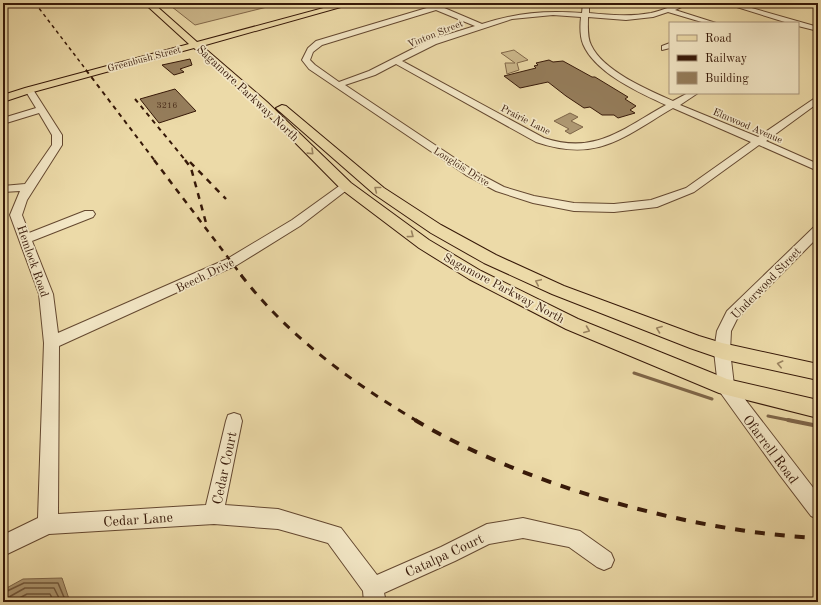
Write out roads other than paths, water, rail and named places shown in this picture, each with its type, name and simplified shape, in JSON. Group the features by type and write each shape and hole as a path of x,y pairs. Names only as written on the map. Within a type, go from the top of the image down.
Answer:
{"main road":[{"name":"Sagamore Parkway North","path":"148,3 201,43 379,191 436,229 490,259 558,290 722,351 818,372"},
{"name":"Sagamore Parkway North","path":"160,3 346,186 424,244 475,275 572,324 726,387 818,409"},
{"name":"Greenbush Street","path":"3,99 29,90 351,3"},
{"name":"Greenbush Street","path":"3,94 29,90"}],"street":[{"name":"Longlois Drive","path":"450,3 431,5 329,39 311,49 307,54 306,60 312,67 338,85 470,173 500,189 533,199 574,207 614,208 653,204 690,190 818,99"},
{"name":"Elmwood Avenue","path":"586,3 584,35 590,50 596,58 624,80 674,105 818,168"},
{"name":"Vinton Street","path":"338,85 372,73 427,44 511,17 552,13 626,18 653,15 687,3"},
{"path":"727,3 794,22"},
{"path":"431,5 480,26"},
{"path":"670,10 709,22"},
{"path":"799,24 818,29"},
{"name":"Prairie Lane","path":"396,61 540,140 557,146 591,147 605,143 692,94"},
{"name":"Hemlock Road","path":"29,90 57,135 57,145 28,187 21,200 16,215 46,294 52,343 48,524"},
{"path":"3,121 42,109"},
{"name":"Beech Drive","path":"52,343 232,262 296,223 346,186"},
{"path":"3,189 28,187"},
{"path":"26,239 89,214"},
{"name":"Underwood Street","path":"726,387 722,351 724,331 732,315 818,230"},
{"name":"Ofarrell Road","path":"726,387 785,468 818,510"},
{"name":"Cedar Court","path":"214,514 234,421"},
{"name":"Cedar Lane","path":"3,546 48,524 214,514 278,519 334,535 374,594"},
{"name":"Catalpa Court","path":"374,594 487,534 523,528 573,538 604,560"}],"water":[{"path":"570,113 578,117 571,121 583,127 570,134 565,131 569,129 554,121"},
{"path":"62,578 70,602 3,602 3,590 23,579"}],"waterway":[{"path":"634,373 712,399"},
{"path":"768,416 818,426"}],"railway":[{"path":"35,3 87,71"},
{"path":"86,70 155,161"},
{"path":"135,99 186,161"},
{"path":"154,160 242,276"},
{"path":"185,160 191,168 206,223"},
{"path":"190,162 226,199"},
{"path":"241,275 259,297 300,338 345,374 417,421"},
{"path":"415,420 458,443 506,465 557,484 610,501 663,515 717,526 769,534 818,538"}]}
